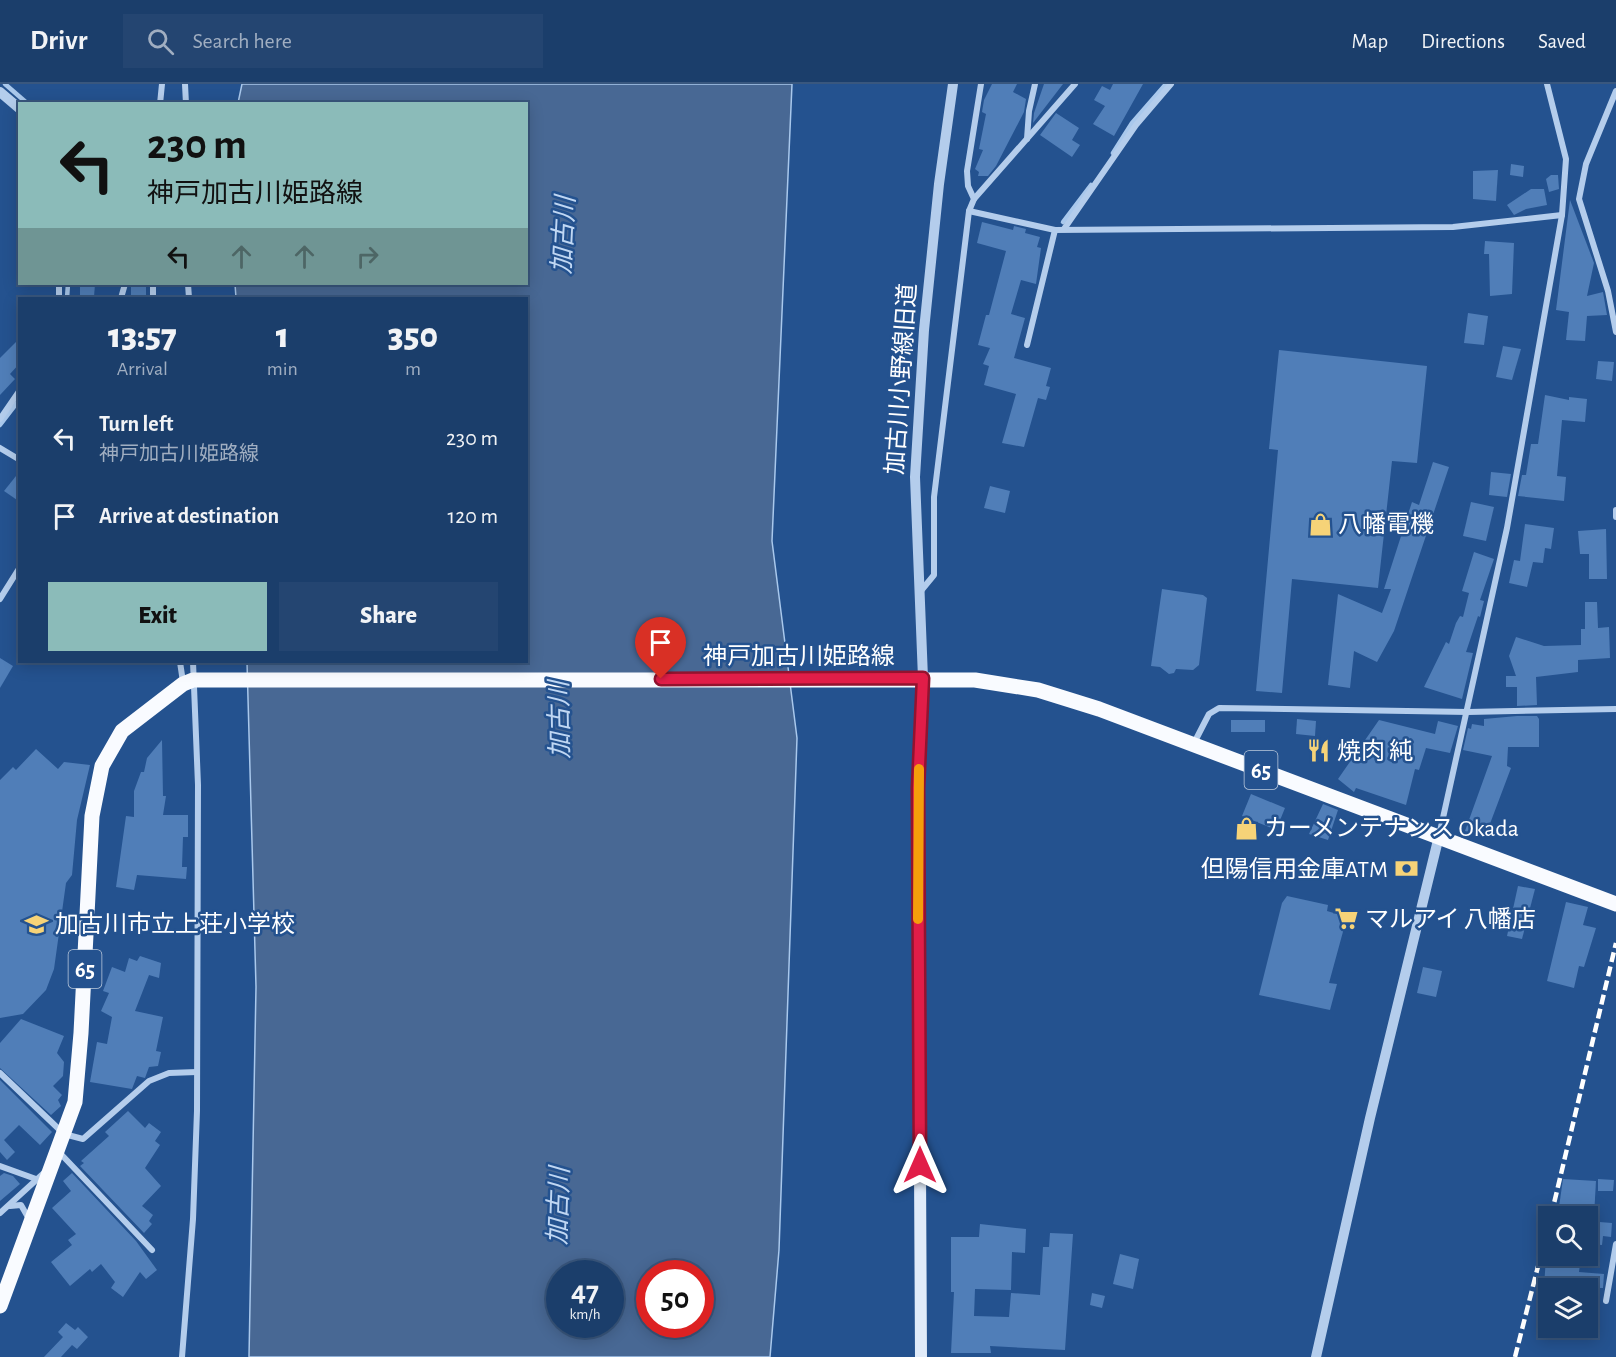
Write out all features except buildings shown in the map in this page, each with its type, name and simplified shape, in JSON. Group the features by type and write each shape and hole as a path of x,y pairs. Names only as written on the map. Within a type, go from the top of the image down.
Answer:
{"main road":[{"name":"神戸加古川姫路線","path":"188,682 212,680 898,678 975,680 1038,690 1099,709 1616,904"},
{"path":"921,1357 918,788 923,678"},
{"name":"65","path":"0,1306 64,1134 76,1090 93,816 102,766 122,731 188,682"}],"street":[{"path":"160,102 162,84"},
{"path":"185,84 186,102"},
{"name":"加古川小野線旧道","path":"923,678 915,477 924,330 952,84"},
{"path":"974,199 968,186 967,171 981,84"},
{"path":"1027,139 1029,111 1035,84"},
{"path":"919,593 934,575 934,497 969,211 974,199 1075,84"},
{"path":"1064,229 1136,125 1171,84"},
{"path":"1316,1357 1370,1118 1468,712 1507,528 1562,215 1566,159 1547,84"},
{"path":"0,92 18,107"},
{"path":"1616,92 1586,164 1579,199 1608,291 1616,332"},
{"path":"1563,197 1579,199"},
{"path":"969,211 1055,230 1453,227 1562,215"},
{"path":"1027,345 1055,230"},
{"path":"0,419 18,393"},
{"path":"0,448 18,459"},
{"path":"1616,510 1616,517"},
{"path":"0,599 18,570"},
{"path":"180,663 188,682 198,785 197,1072 193,1219 182,1357"},
{"path":"188,682 194,663"},
{"path":"1193,745 1209,714 1219,708 1468,712 1616,709"},
{"path":"0,1073 64,1134 83,1139 160,1074 197,1072"},
{"path":"58,1150 153,1250"},
{"path":"0,1166 36,1179"},
{"path":"0,1213 52,1166"},
{"path":"7,1206 21,1205 28,1214 30,1226"},
{"path":"1606,1301 1616,1244"}],"water":[{"name":"加古川","path":"242,84 792,84 772,541 797,738 779,1250 770,1357 249,1357 256,987 247,663 528,663 528,297 236,297 235,285 528,285 528,102 238,102"}],"waterway":[{"path":"5,84 26,102"},
{"path":"1113,153 1132,123 1166,84"},
{"path":"1063,222 1091,185"},
{"path":"67,297 68,285"},
{"path":"0,425 18,402"}],"railway":[{"path":"1553,1206 1616,943"},
{"path":"1515,1357 1538,1266"}],"slow traffic":[{"path":"918,919 919,769"}],"place":[{"name":"八幡電機","path":"1320,524"},
{"name":"焼肉 純","path":"1319,751"},
{"name":"カーメンテナンス Okada","path":"1246,828"},
{"name":"但陽信用金庫ATM","path":"1406,869"},
{"name":"マルアイ 八幡店","path":"1347,919"},
{"name":"加古川市立上荘小学校","path":"37,924"}],"route":[{"path":"661,679 923,678 918,788 920,1165"}]}
